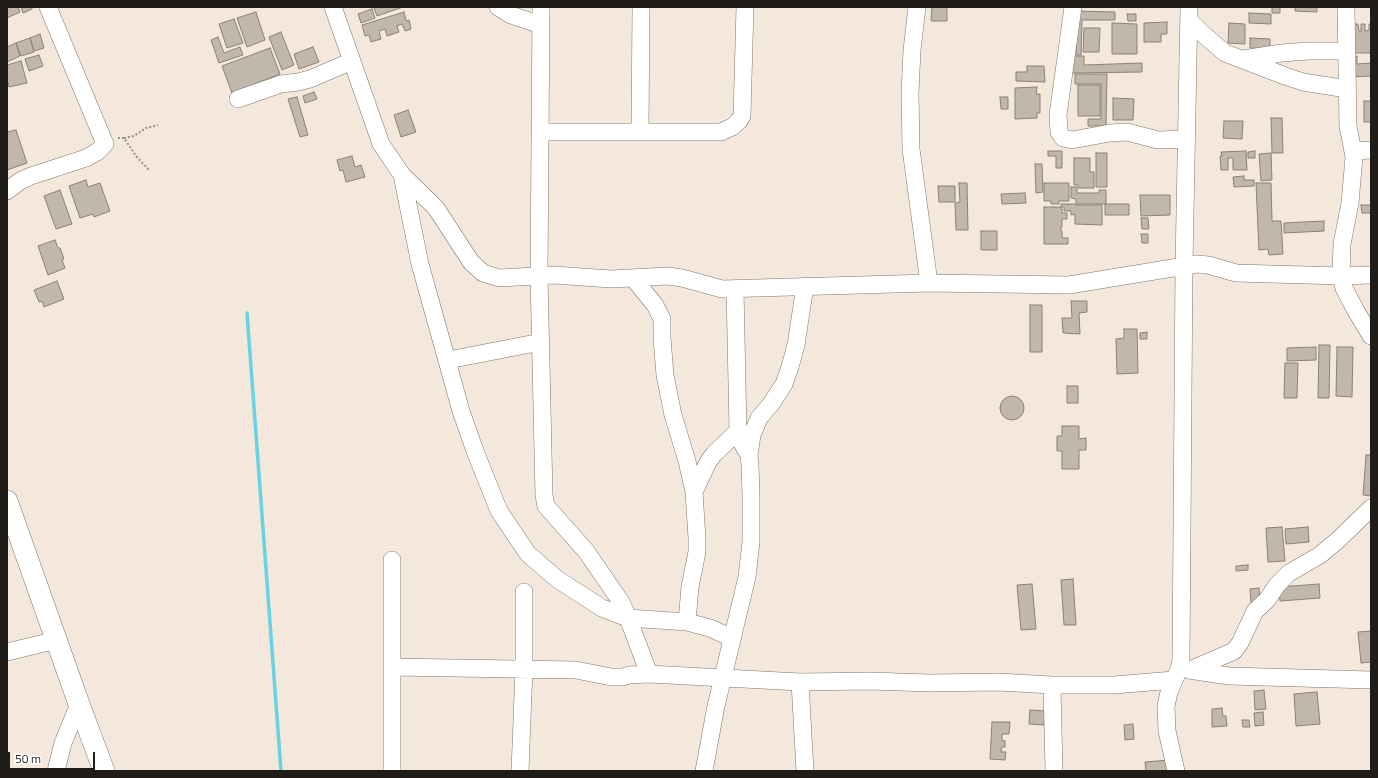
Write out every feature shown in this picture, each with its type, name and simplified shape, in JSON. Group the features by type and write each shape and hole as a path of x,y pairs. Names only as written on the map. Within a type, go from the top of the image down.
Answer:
{"main road":[{"path":"7,500 104,771"}],"street":[{"path":"7,191 20,181 31,176 86,158 97,152 105,144 48,7"},
{"path":"333,7 381,144 402,176 436,208 471,262 483,273 499,278 554,275 611,278 668,276 682,278 722,289 928,283 1069,285 1197,264 1208,265 1236,273 1341,276 1371,275"},
{"path":"498,7 511,16 541,25"},
{"path":"541,7 539,276 544,495 546,506 586,551 621,602 649,674"},
{"path":"640,132 642,7"},
{"path":"540,132 721,132 739,121 742,116 745,7"},
{"path":"917,7 912,50 910,94 911,149 928,283"},
{"path":"1072,7 1057,124 1059,132 1063,138 1072,140 1110,133 1127,132 1158,140 1187,139"},
{"path":"1346,7 1346,89 1348,126 1354,157 1350,203 1342,244 1341,276 1344,288 1371,336"},
{"path":"1176,771 1167,732 1166,706 1181,673 1184,265 1189,13"},
{"path":"1189,13 1203,34 1225,52 1303,82 1346,89"},
{"path":"1243,59 1282,53 1346,51"},
{"path":"238,99 281,84 310,79 352,61"},
{"path":"1354,151 1371,150"},
{"path":"402,176 420,264 461,411 499,511 528,554 557,579 602,608 628,618 687,622 710,628 732,638"},
{"path":"633,278 655,305 662,319 665,375 673,415 694,492 697,552 690,587 687,622"},
{"path":"704,771 716,706 747,577 751,542 751,495 748,455 752,435 759,418 784,384 790,367 799,328 805,286"},
{"path":"735,288 738,431 748,455"},
{"path":"448,360 541,342"},
{"path":"694,492 708,462 714,454 738,431"},
{"path":"1181,673 1234,651 1240,643 1255,611 1267,600 1277,585 1289,574 1320,555 1371,508"},
{"path":"392,560 392,771"},
{"path":"520,771 524,669 524,592"},
{"path":"7,652 57,640"},
{"path":"392,667 576,670 623,677 629,675 649,674 800,682 870,681 929,683 998,682 1052,685 1114,684 1181,673 1229,676 1371,680"},
{"path":"800,682 805,771"},
{"path":"1052,685 1054,771"},
{"path":"56,771 63,743 79,704"}],"path":[{"path":"105,144 115,138 134,136 146,128 158,125"},
{"path":"124,138 148,170"}],"building":[{"path":"7,7 18,7 20,12 7,18"},
{"path":"21,7 32,7 32,9 23,13"},
{"path":"403,7 377,16 374,8"},
{"path":"932,7 947,7 947,21 931,21"},
{"path":"1272,7 1280,7 1280,13 1272,13"},
{"path":"1295,7 1317,7 1317,12 1295,11"},
{"path":"372,9 375,18 361,23 358,14"},
{"path":"1077,11 1115,12 1115,20 1082,20 1081,55 1076,55"},
{"path":"256,12 265,40 247,47 237,18"},
{"path":"404,12 406,21 409,20 411,29 405,31 402,24 397,26 399,32 387,36 385,29 379,31 381,39 371,42 369,35 365,36 362,25"},
{"path":"1249,13 1271,14 1271,24 1249,23"},
{"path":"1127,14 1136,14 1136,21 1128,21"},
{"path":"234,19 243,43 227,48 219,24"},
{"path":"1167,22 1167,34 1161,34 1161,42 1144,42 1144,23"},
{"path":"1112,23 1137,24 1137,54 1112,54"},
{"path":"1229,23 1245,24 1245,44 1228,43"},
{"path":"1351,24 1358,24 1359,31 1361,31 1361,24 1365,24 1365,31 1369,30 1369,24 1371,24 1371,53 1351,53"},
{"path":"1084,28 1100,28 1099,52 1083,52"},
{"path":"281,32 294,65 282,70 269,37"},
{"path":"40,34 44,48 34,51 30,38"},
{"path":"218,37 224,53 240,47 243,55 219,63 211,40"},
{"path":"30,38 34,52 21,56 16,43"},
{"path":"1250,38 1270,39 1270,49 1250,48"},
{"path":"16,43 20,56 7,62 7,47"},
{"path":"313,47 319,62 299,69 294,54"},
{"path":"270,48 280,74 232,93 222,66"},
{"path":"39,55 43,66 29,71 25,59"},
{"path":"1072,56 1084,56 1084,65 1142,63 1142,72 1072,73"},
{"path":"1349,56 1357,56 1357,64 1371,63 1371,76 1349,77"},
{"path":"21,61 27,83 9,87 7,80 7,65"},
{"path":"1027,66 1044,66 1045,82 1016,81 1016,72 1027,72"},
{"path":"1075,74 1107,74 1106,126 1088,126 1088,119 1101,119 1101,84 1075,84"},
{"path":"1078,85 1100,85 1100,116 1078,116"},
{"path":"1037,87 1036,94 1040,94 1040,113 1037,113 1037,118 1015,119 1015,88"},
{"path":"314,92 317,99 305,103 303,96"},
{"path":"297,97 308,135 300,137 288,99"},
{"path":"1000,97 1008,97 1008,109 1001,109"},
{"path":"1113,98 1134,99 1133,120 1113,120"},
{"path":"1364,101 1371,101 1371,122 1364,122"},
{"path":"408,110 416,132 401,137 394,115"},
{"path":"1271,118 1282,118 1283,153 1272,153"},
{"path":"1224,121 1243,121 1242,139 1223,138"},
{"path":"16,130 27,163 7,170 7,132"},
{"path":"1048,151 1062,151 1062,168 1056,168 1056,156 1048,156"},
{"path":"1246,151 1247,170 1233,170 1233,158 1228,158 1228,170 1221,170 1221,152"},
{"path":"1255,151 1255,158 1248,158 1248,152"},
{"path":"1096,153 1107,153 1107,187 1096,187"},
{"path":"1271,153 1272,180 1261,181 1259,154"},
{"path":"352,156 355,167 361,165 365,177 346,182 343,170 340,171 337,160"},
{"path":"1074,158 1090,158 1090,172 1094,172 1094,188 1078,188 1078,185 1074,185"},
{"path":"1035,164 1042,164 1043,192 1036,193"},
{"path":"1244,176 1244,180 1254,180 1254,186 1234,187 1233,177"},
{"path":"86,180 88,187 100,183 110,211 94,217 93,214 80,218 69,186"},
{"path":"959,183 967,183 968,230 956,230 955,203 960,202"},
{"path":"1044,183 1069,183 1069,201 1059,201 1059,204 1051,204 1051,201 1044,201"},
{"path":"1256,183 1271,183 1272,221 1281,221 1283,254 1269,255 1268,249 1259,250"},
{"path":"938,186 955,186 955,202 939,202"},
{"path":"1071,187 1077,187 1077,193 1099,193 1099,190 1106,190 1106,204 1076,204 1076,199 1071,198"},
{"path":"60,190 72,224 56,229 44,196"},
{"path":"1025,193 1026,203 1002,204 1001,194"},
{"path":"1140,195 1170,195 1170,215 1141,216"},
{"path":"1061,204 1102,205 1102,225 1075,224 1075,214 1071,215 1071,211 1064,211 1064,207 1061,207"},
{"path":"1105,204 1129,204 1129,215 1105,215"},
{"path":"1361,205 1371,205 1371,213 1362,213"},
{"path":"1044,207 1061,207 1062,213 1067,213 1067,219 1062,219 1061,231 1062,238 1068,238 1068,244 1044,244"},
{"path":"1141,218 1148,218 1149,229 1142,229"},
{"path":"1324,221 1324,231 1284,233 1284,223"},
{"path":"981,231 997,231 997,250 981,250"},
{"path":"1141,234 1148,234 1148,243 1142,243"},
{"path":"55,240 64,259 62,260 65,268 48,275 38,246"},
{"path":"57,281 64,299 44,307 42,301 39,302 34,290"},
{"path":"1071,301 1087,301 1087,312 1079,313 1080,334 1063,333 1062,318 1072,318"},
{"path":"1030,305 1042,305 1042,352 1030,352"},
{"path":"1124,329 1137,329 1138,373 1117,374 1116,339 1124,338"},
{"path":"1147,332 1147,339 1140,339 1140,333"},
{"path":"1319,345 1330,345 1329,398 1318,398"},
{"path":"1316,347 1316,360 1287,361 1287,348"},
{"path":"1337,347 1353,347 1352,397 1336,396"},
{"path":"1285,363 1298,363 1297,398 1284,398"},
{"path":"1067,386 1078,386 1078,403 1067,403"},
{"path":"1012,396 1021,399 1024,408 1021,417 1012,420 1003,417 1000,408 1003,399"},
{"path":"1062,426 1079,426 1079,439 1086,438 1086,450 1079,450 1079,469 1062,469 1062,451 1057,451 1057,436 1062,436"},
{"path":"1366,455 1371,455 1371,496 1363,495"},
{"path":"1282,527 1285,561 1268,562 1266,528"},
{"path":"1308,527 1309,542 1286,544 1285,529"},
{"path":"1248,565 1248,570 1236,571 1236,566"},
{"path":"1073,579 1076,625 1064,625 1061,580"},
{"path":"1032,584 1036,629 1021,630 1017,585"},
{"path":"1319,584 1320,598 1280,601 1279,587"},
{"path":"1259,588 1260,602 1251,603 1250,589"},
{"path":"1371,631 1371,662 1361,663 1358,632"},
{"path":"1264,690 1266,709 1255,710 1254,691"},
{"path":"1317,692 1320,724 1296,726 1294,694"},
{"path":"1222,708 1223,716 1226,716 1227,726 1212,727 1212,709"},
{"path":"1030,710 1045,711 1044,725 1029,724"},
{"path":"1263,712 1264,725 1255,726 1254,713"},
{"path":"1242,720 1249,720 1250,727 1243,727"},
{"path":"992,722 1010,722 1009,734 1002,734 1002,740 1005,741 1005,747 1002,747 1001,752 1006,752 1005,760 990,759"},
{"path":"1133,724 1134,739 1125,740 1124,725"},
{"path":"1169,760 1169,771 1146,771 1145,762"}],"waterway":[{"path":"247,313 281,771"}]}
